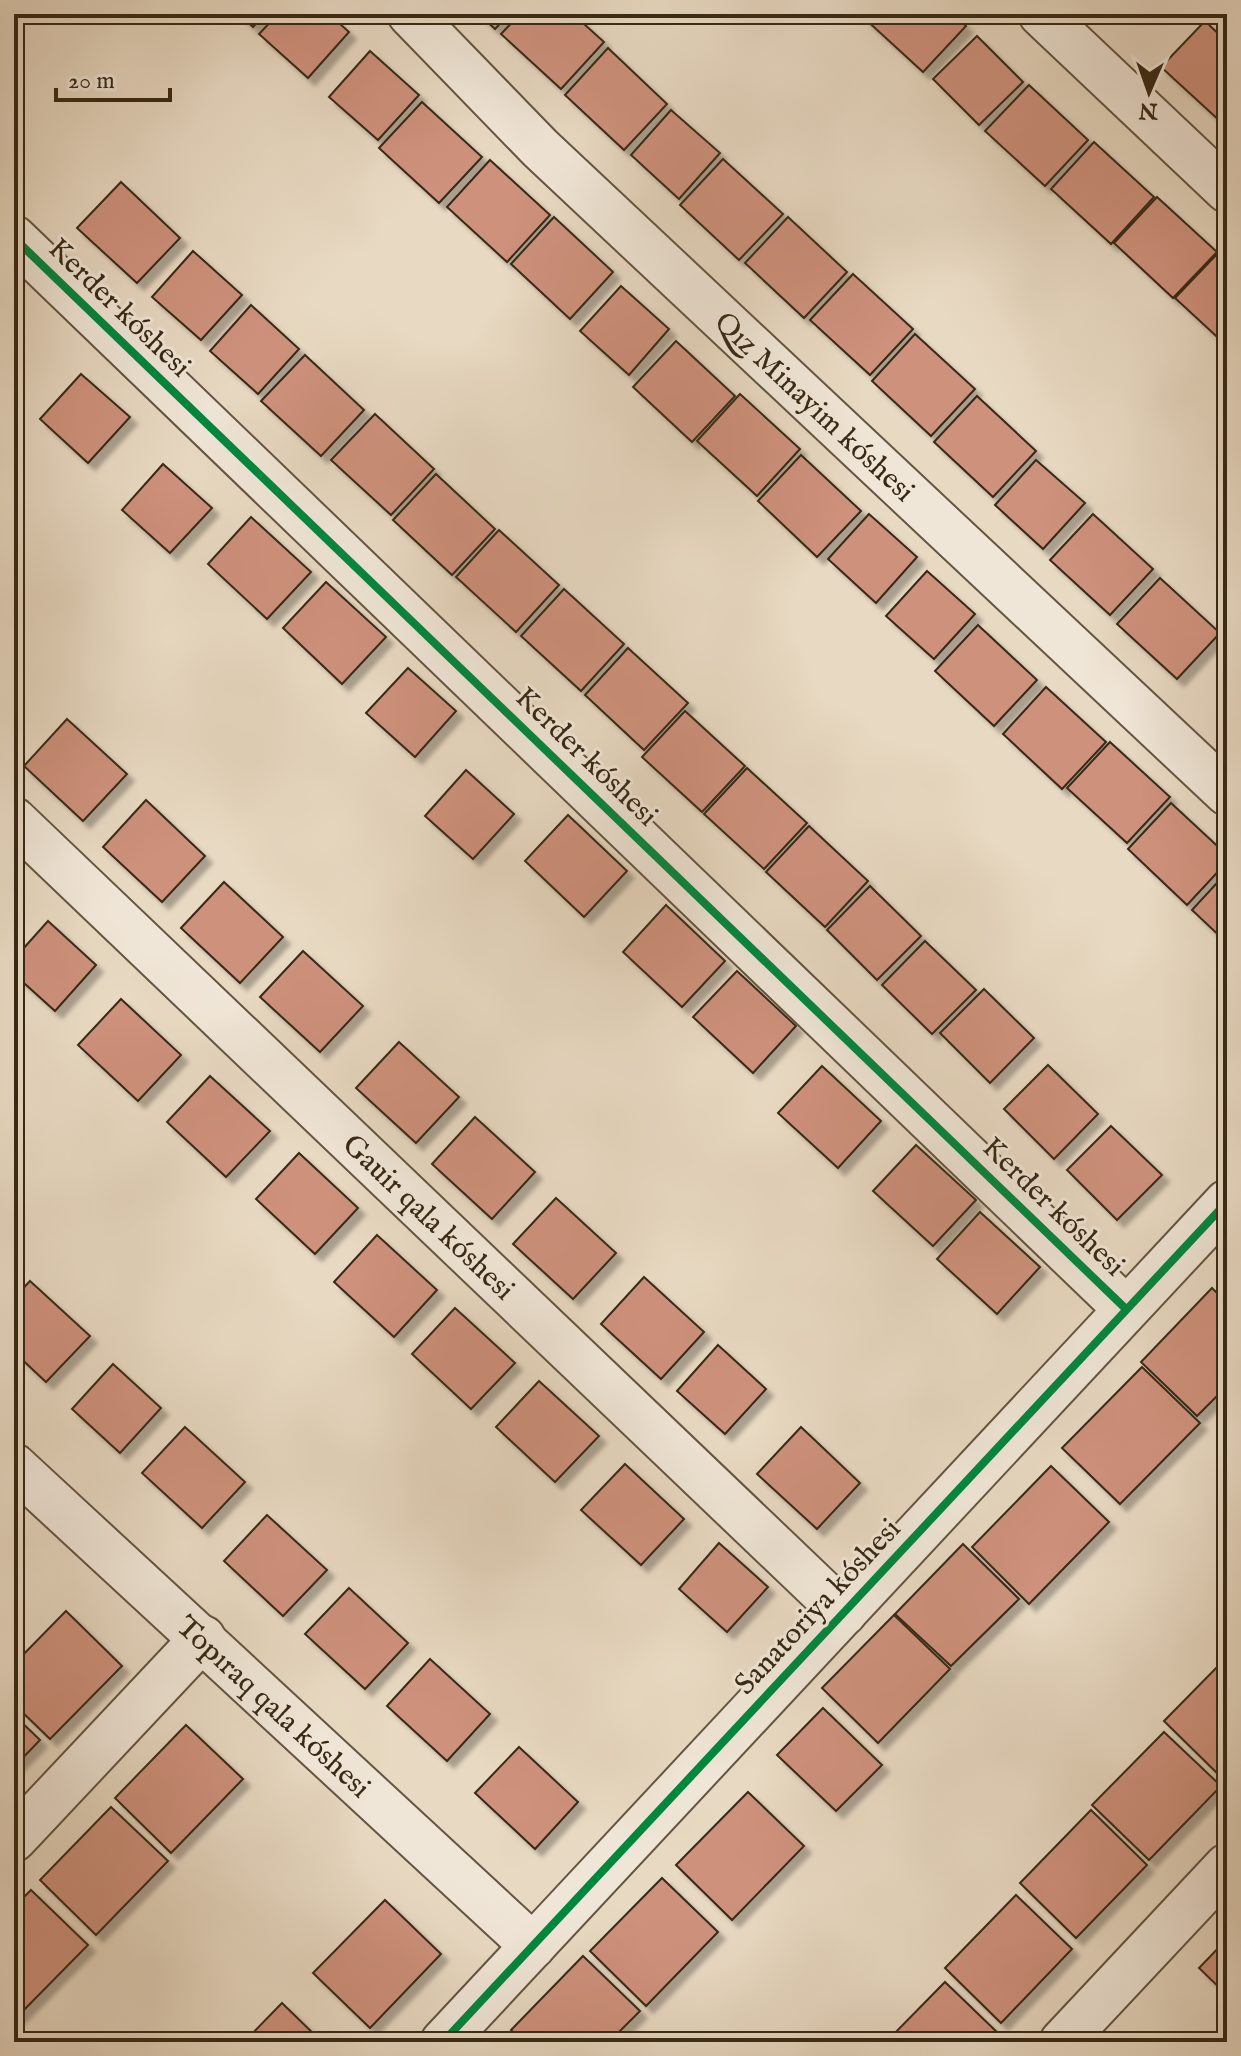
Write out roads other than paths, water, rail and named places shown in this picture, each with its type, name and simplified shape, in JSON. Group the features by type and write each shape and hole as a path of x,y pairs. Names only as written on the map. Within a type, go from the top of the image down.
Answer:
{"street":[{"name":"Qız Minayim kóshesi","path":"410,14 540,148 1227,793"},
{"path":"1041,14 1227,190"},
{"name":"Kerder kóshesi","path":"14,238 1126,1309"},
{"name":"Gauir qala kóshesi","path":"14,820 844,1613"},
{"name":"Sanatoriya kóshesi","path":"443,2042 1227,1202"},
{"name":"Topıraq qala kóshesi","path":"14,1466 533,1946"},
{"path":"14,1839 203,1638"},
{"path":"1062,2042 1227,1866"}]}
